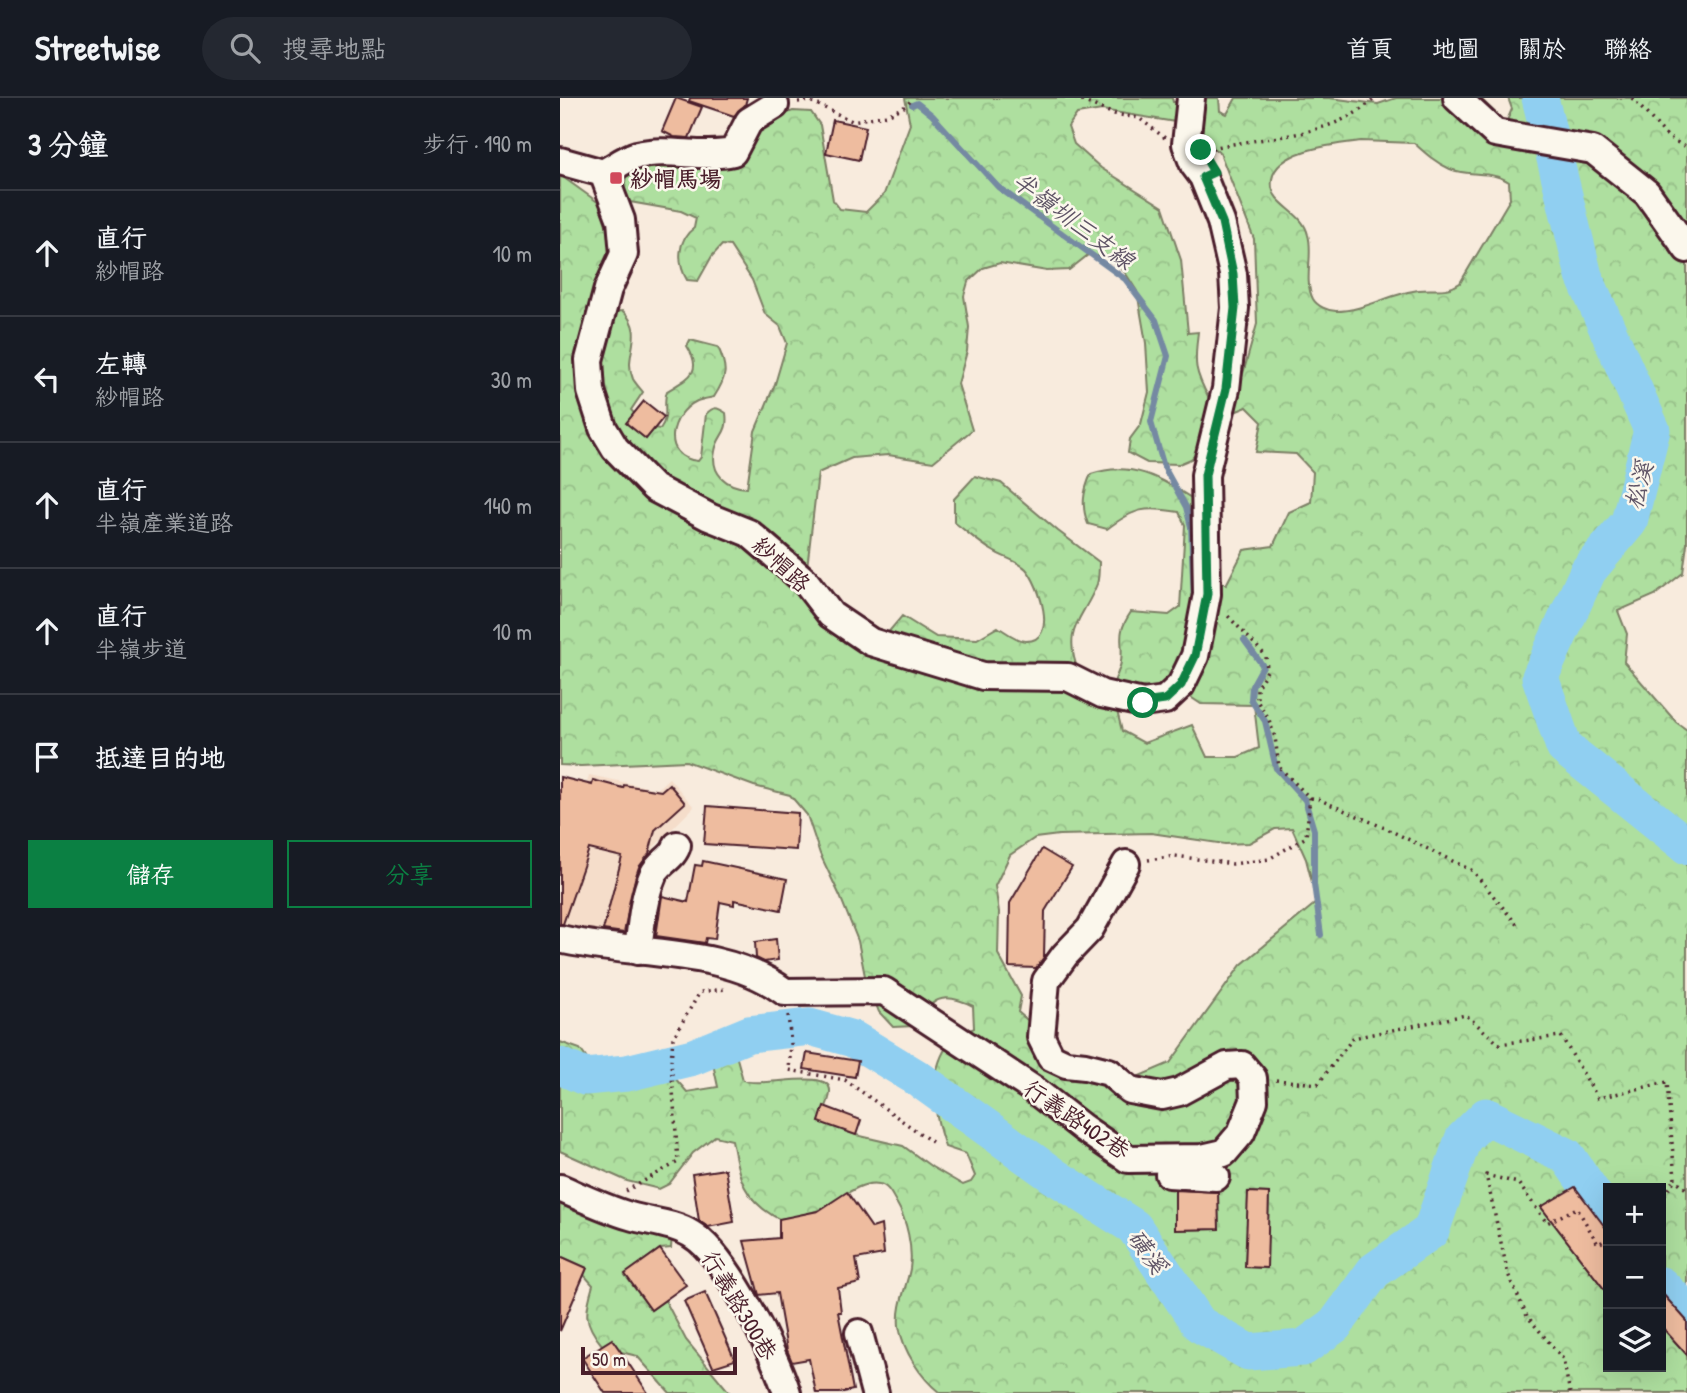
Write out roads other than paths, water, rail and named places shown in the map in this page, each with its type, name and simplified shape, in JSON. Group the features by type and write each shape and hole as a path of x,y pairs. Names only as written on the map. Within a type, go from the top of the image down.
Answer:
{"street":[{"name":"紗帽路","path":"603,173 621,220 624,254 608,289 589,360 590,391 603,428 615,448 654,488 709,517 749,533 805,581 831,615 871,642 983,676 1068,677 1102,694 1143,703 1165,700 1181,685 1195,656 1207,594 1205,475 1226,389 1235,308 1233,274 1222,222 1203,177 1194,165 1198,146 1191,98"},
{"path":"1457,98 1495,133 1593,150 1647,193 1687,249"},
{"path":"560,161 603,173 637,155 673,152 715,156 733,152 749,121 775,105"},
{"path":"638,951 648,890 654,872 676,850 677,845"},
{"name":"行義路402巷","path":"560,939 585,945 669,954 735,967 774,983 785,992 884,991 1033,1089 1128,1159 1202,1158 1224,1153 1241,1133 1254,1101 1253,1078 1242,1065 1227,1066 1179,1092 1162,1096 1130,1090 1109,1072 1066,1065 1051,1057 1041,1037 1046,981 1065,955 1090,929 1126,864"},
{"path":"1128,1159 1162,1174 1216,1177"},
{"name":"行義路300巷","path":"560,1188 599,1205 686,1231 706,1246 738,1292 779,1369 787,1393"},
{"path":"859,1333 875,1393"}],"waterway":[{"name":"松溪","path":"1540,98 1584,276 1652,430 1629,522 1588,571 1540,677 1564,747 1687,846"},
{"name":"半嶺圳三支線","path":"912,105 917,103 932,115 998,187 1125,279 1156,320 1168,356 1151,422 1164,467 1186,507 1191,527 1194,602"},
{"name":"半嶺圳三支線","path":"1244,640 1263,666 1252,686 1251,700 1265,721 1276,768 1305,800 1314,830 1314,884 1321,935"},
{"name":"磺溪","path":"560,1066 585,1077 627,1073 693,1057 749,1034 810,1027 853,1039 919,1079 1054,1176 1134,1227 1199,1324 1248,1352 1303,1348 1335,1325 1374,1271 1431,1231 1463,1139 1486,1116 1567,1156 1603,1209"},
{"name":"磺溪","path":"1666,1290 1687,1311"}],"place":[{"name":"紗帽馬場","path":"616,178"}]}
